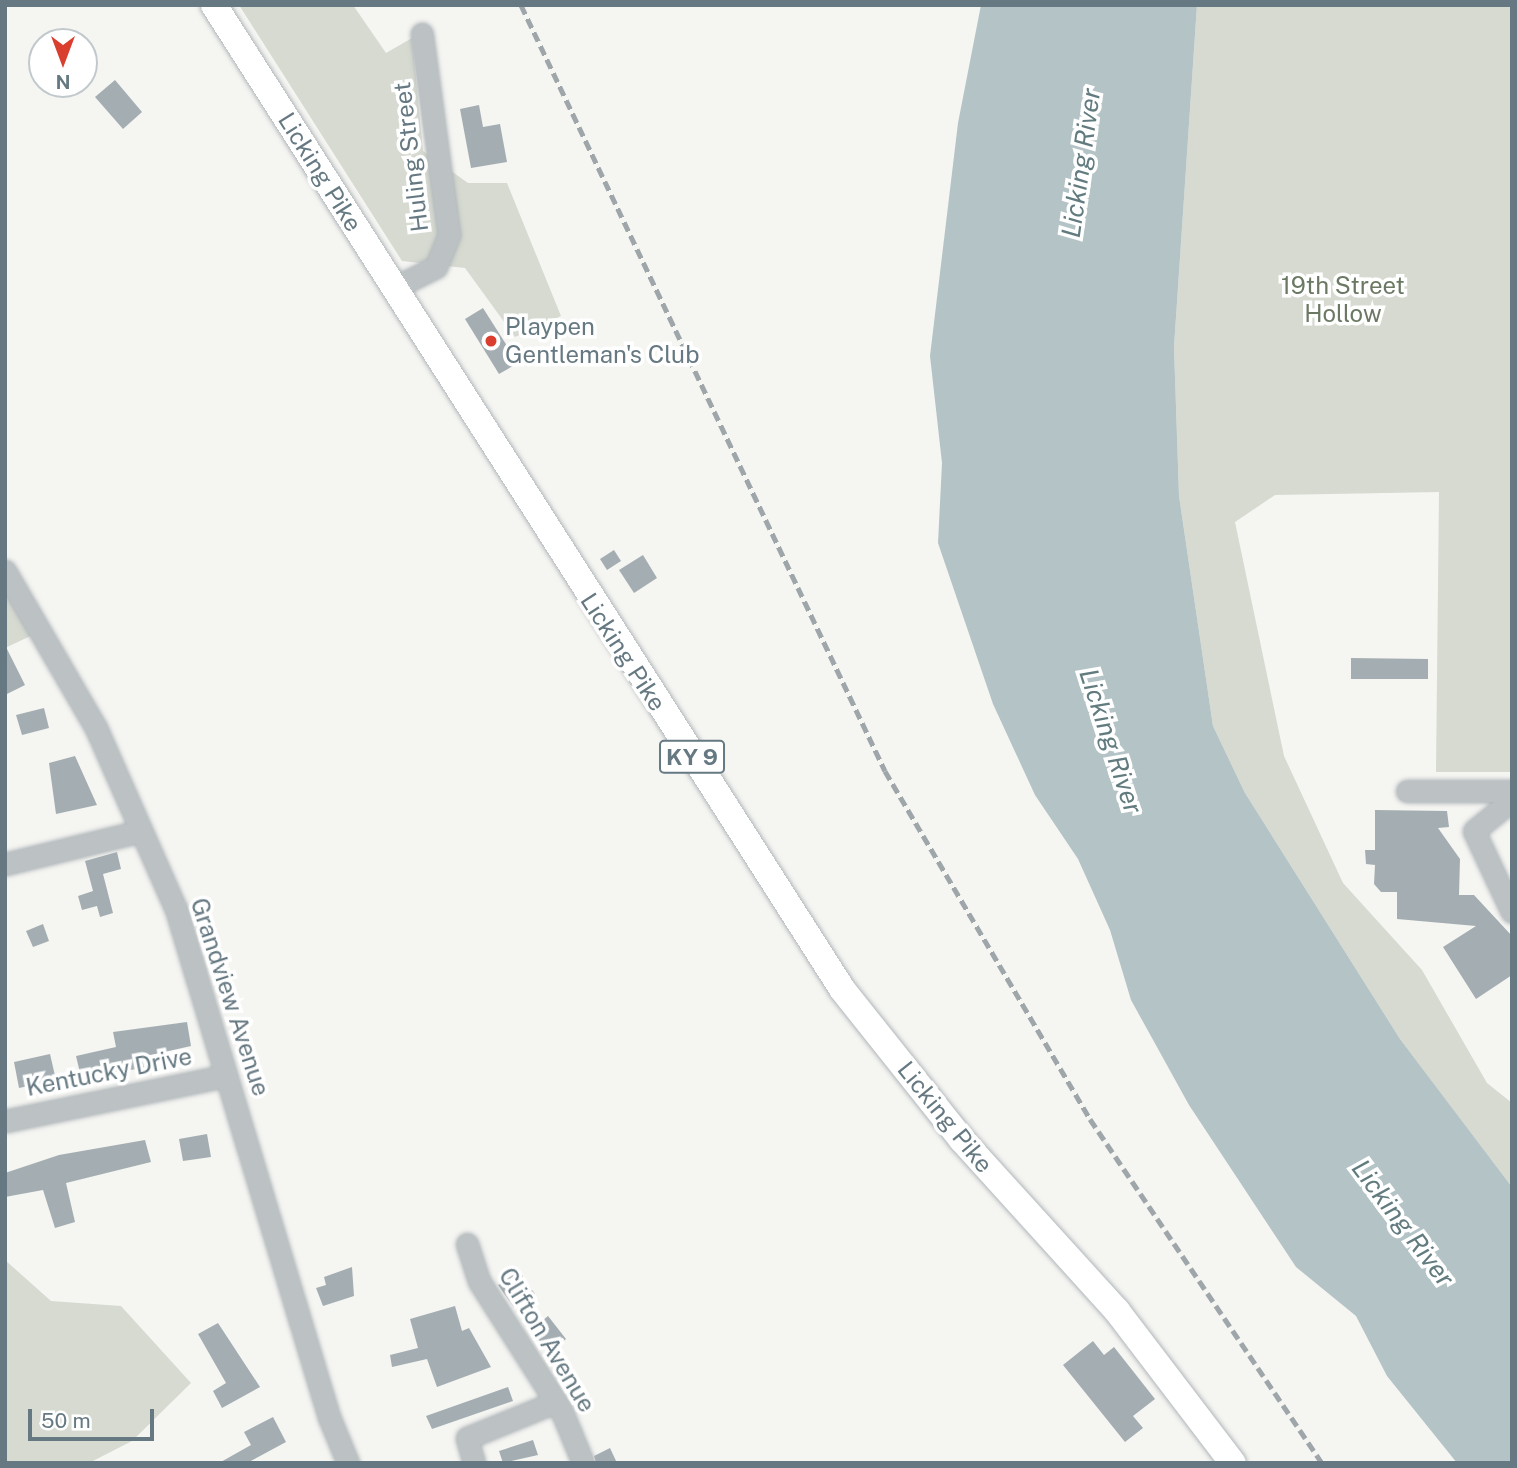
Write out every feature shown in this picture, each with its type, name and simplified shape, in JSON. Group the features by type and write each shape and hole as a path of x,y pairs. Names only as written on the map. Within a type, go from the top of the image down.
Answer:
{"main road":[{"name":"Licking Pike","path":"214,5 842,989 962,1140 1133,1331 1233,1463"}],"street":[{"name":"Huling Street","path":"394,288 436,267 449,235 422,34"},
{"name":"Grandview Avenue","path":"5,571 96,728 176,909 224,1076 348,1463"},
{"path":"1407,791 1512,792"},
{"path":"1512,800 1474,831 1512,912"},
{"path":"5,864 141,831"},
{"name":"Kentucky Drive","path":"5,1121 224,1076"},
{"name":"Clifton Avenue","path":"467,1244 479,1281 555,1402 583,1463"},
{"path":"474,1463 467,1438 555,1402"}],"green space":[{"path":"239,5 353,5 386,53 412,38 423,151 468,183 507,183 561,316 515,337 465,268 402,261"},
{"name":"19th Street Hollow","path":"1197,5 1512,5 1512,772 1436,772 1439,492 1275,495 1235,522 1284,756 1343,883 1422,970 1487,1083 1512,1103 1512,1187 1400,1039 1245,793 1213,726 1179,496 1174,347"},
{"path":"5,571 39,632 5,648"},
{"path":"5,1260 51,1301 121,1306 191,1383 132,1441 89,1463 5,1463"}],"water":[{"name":"Licking River","path":"981,5 1197,5 1174,347 1179,496 1213,726 1245,793 1400,1039 1512,1187 1512,1463 1457,1463 1387,1376 1356,1316 1296,1267 1189,1105 1131,1000 1110,930 1078,859 1035,795 993,704 938,543 942,463 930,356 958,123"}],"building":[{"path":"115,80 142,112 123,129 96,98"},
{"path":"479,105 483,127 500,124 507,162 471,168 460,109"},
{"name":"Playpen Gentleman's Club","path":"483,308 518,363 499,374 465,319"},
{"path":"614,550 621,561 607,570 600,559"},
{"path":"643,555 657,578 634,593 619,570"},
{"path":"5,645 25,685 5,695"},
{"path":"1351,658 1428,659 1428,679 1351,679"},
{"path":"44,708 49,728 22,735 16,715"},
{"path":"75,756 97,805 56,814 49,763"},
{"path":"1375,810 1447,811 1449,827 1438,828 1460,859 1459,895 1474,895 1512,936 1512,975 1476,999 1443,947 1476,926 1397,919 1397,892 1381,892 1374,884 1375,865 1366,864 1365,850 1375,850"},
{"path":"117,852 121,869 103,874 113,913 100,917 97,906 82,910 78,896 93,891 85,861"},
{"path":"43,924 49,941 33,947 26,931"},
{"path":"187,1022 191,1046 142,1057 144,1068 81,1077 76,1056 116,1047 113,1032"},
{"path":"50,1054 56,1080 19,1088 14,1062"},
{"path":"207,1134 211,1157 183,1161 179,1139"},
{"path":"145,1140 151,1162 66,1183 75,1222 55,1228 43,1190 5,1197 5,1173 59,1155"},
{"path":"352,1267 354,1296 323,1306 316,1288 326,1285 324,1277"},
{"path":"519,1271 535,1294 514,1308 498,1285"},
{"path":"455,1306 462,1331 469,1328 491,1367 437,1387 427,1359 392,1367 390,1355 418,1348 410,1319"},
{"path":"548,1316 566,1339 549,1353 531,1330"},
{"path":"218,1323 260,1387 222,1408 213,1391 226,1383 198,1334"},
{"path":"1093,1341 1104,1355 1114,1347 1155,1399 1133,1416 1143,1428 1125,1442 1063,1365"},
{"path":"508,1387 513,1401 432,1429 426,1416"},
{"path":"273,1417 286,1442 247,1463 219,1463 251,1445 244,1432"},
{"path":"533,1440 538,1455 503,1463 499,1451"},
{"path":"610,1448 617,1463 596,1463 594,1456"}],"railway":[{"path":"521,5 885,771 1090,1119 1322,1463"}],"place":[{"name":"Playpen Gentleman's Club","path":"491,341"}]}
